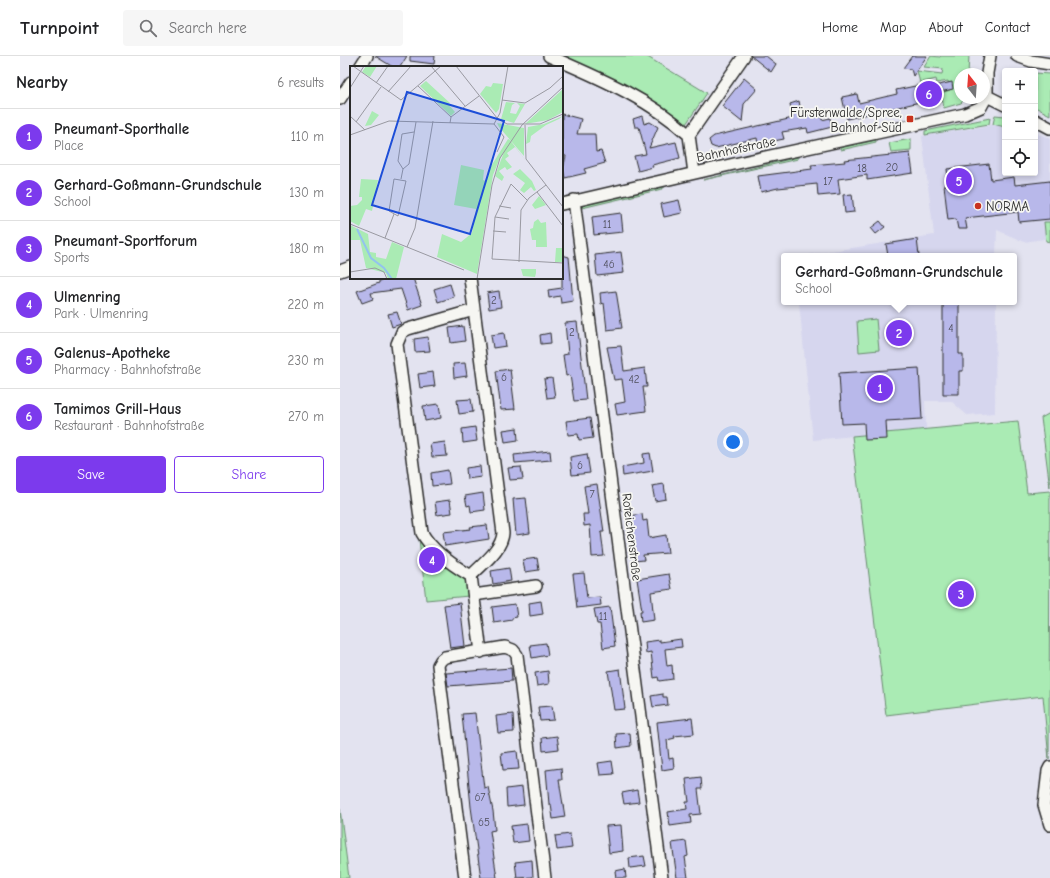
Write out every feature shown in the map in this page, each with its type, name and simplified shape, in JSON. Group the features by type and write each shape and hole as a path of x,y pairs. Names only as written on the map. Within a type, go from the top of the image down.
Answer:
{"street":[{"path":"361,66 367,56"},
{"path":"549,56 638,99 689,135"},
{"path":"694,173 689,135 744,56"},
{"path":"988,68 990,56"},
{"path":"1017,56 1031,61 1050,64"},
{"path":"340,99 350,84"},
{"path":"990,98 1003,104"},
{"name":"Bahnhofstraße","path":"563,204 694,173 962,115 981,107 983,104"},
{"path":"1038,122 1050,128"},
{"name":"Roteichenstraße","path":"574,200 662,878"},
{"path":"340,270 350,267"},
{"path":"470,279 503,533 499,546 471,576"},
{"path":"474,310 408,329 402,332 397,344 422,533 427,542 471,576 481,652"},
{"path":"474,595 536,586"},
{"path":"465,878 438,666 441,660 445,657 505,647 513,650 517,655 545,878"},
{"path":"1050,767 1044,805 1050,825"}],"shaded area":[{"path":"993,125 1002,126 1002,176 1038,176 1038,134 1050,138 1050,238 1024,242 997,230 996,253 820,253 934,235 922,136"},
{"path":"799,305 996,305 995,413 967,415 951,401 925,401 926,429 813,440"}],"green space":[{"path":"562,56 646,56 707,93 686,124 639,94"},
{"path":"931,56 969,56 968,68 954,68 954,104 958,104 944,108 941,93 950,90 948,81 937,83 936,79 920,83 917,71 942,74 943,69 924,67"},
{"path":"1038,73 1050,74 1050,115 1038,109"},
{"path":"995,115 1002,116 1002,126 993,124"},
{"path":"990,118 989,124 925,135 925,131"},
{"path":"911,139 911,150 891,152 889,143"},
{"path":"876,140 876,142 841,150 840,148"},
{"path":"798,157 798,159 703,180"},
{"path":"666,186 662,189 582,208 583,205"},
{"path":"1044,222 1050,222 1050,242 1046,241"},
{"path":"876,319 879,350 859,352 857,321"},
{"path":"1050,413 1050,488 1041,418"},
{"path":"1018,421 1027,493 1050,491 1049,759 1043,696 886,715 852,436"},
{"path":"419,539 466,581 469,596 426,600"},
{"path":"340,809 349,878 340,878"}],"building":[{"path":"375,56 407,56 401,66 391,66"},
{"path":"410,56 435,56 434,64 410,61"},
{"path":"751,56 766,56 776,64 771,72"},
{"path":"912,56 927,56 913,76 911,69 903,68"},
{"path":"744,78 757,89 744,104 742,122 722,106"},
{"path":"952,82 953,89 936,93 937,98 847,119 842,97 857,94 859,103 897,94 896,90 920,85 921,89"},
{"path":"799,101 802,117 821,113 822,120 830,118 832,127 808,133 807,128 782,132 784,139 758,144 757,138 716,148 711,146 709,140 714,136 793,118 790,104"},
{"path":"563,114 581,119 577,134 595,134 596,152 601,151 605,163 584,169 586,173 565,178 563,169 566,156 563,155"},
{"path":"642,116 644,124 650,122 658,127 649,148 676,142 680,158 652,165 653,167 638,171 634,156 646,154 639,127 635,127 633,119"},
{"path":"910,153 913,173 867,180 867,175 838,179 840,194 818,196 817,184 778,188 761,192 758,176 812,169 811,165 845,162 844,160"},
{"path":"989,164 991,180 1014,177 1015,185 1050,181 1050,219 1019,222 1018,212 965,218 967,229 958,229 956,219 948,220 944,185 949,185 947,169"},
{"path":"852,194 854,212 845,213 843,195"},
{"path":"679,200 682,213 664,217 661,204"},
{"path":"621,213 623,232 594,235 592,217"},
{"path":"880,221 885,227 876,234 871,228"},
{"path":"917,239 919,253 888,253 886,244"},
{"path":"621,252 624,273 597,276 595,255"},
{"path":"563,255 569,257 573,301 561,303 560,296 549,298 548,290 562,288"},
{"path":"390,279 413,279 422,305 408,310 401,289 371,293 373,299 362,303 357,291 379,283 379,281"},
{"path":"450,284 454,297 438,302 434,289"},
{"path":"499,291 501,307 489,309 487,293"},
{"path":"616,291 622,328 607,330 604,303 601,304 600,293"},
{"path":"943,305 959,305 959,354 963,354 963,371 959,371 959,394 943,394"},
{"path":"397,312 401,324 392,327 388,314"},
{"path":"577,322 586,400 574,401 570,375 566,376 563,355 568,354 565,323"},
{"path":"463,326 465,341 451,343 449,328"},
{"path":"504,333 506,346 493,348 491,335"},
{"path":"550,333 551,343 541,344 540,335"},
{"path":"428,337 430,351 415,352 414,339"},
{"path":"621,346 624,371 645,368 647,387 643,387 646,411 617,415 615,404 625,402 622,379 614,380 607,347"},
{"path":"465,363 467,376 454,378 453,364"},
{"path":"919,368 922,419 886,421 887,439 865,440 864,423 842,424 839,373"},
{"path":"510,369 515,409 501,410 496,371"},
{"path":"433,372 435,386 420,388 418,374"},
{"path":"552,378 555,397 547,398 544,379"},
{"path":"471,399 473,412 459,414 457,400"},
{"path":"439,404 441,418 425,421 423,406"},
{"path":"590,418 593,438 579,440 578,434 568,435 566,421"},
{"path":"475,427 477,441 463,443 462,429"},
{"path":"517,428 518,440 505,442 503,430"},
{"path":"445,442 447,456 432,457 430,444"},
{"path":"550,451 551,460 515,463 514,455"},
{"path":"650,453 653,471 623,476 622,467 644,463 643,454"},
{"path":"587,454 590,473 572,475 570,457"},
{"path":"480,466 481,477 467,479 466,468"},
{"path":"521,467 523,479 510,480 508,468"},
{"path":"448,470 450,484 432,486 431,473"},
{"path":"597,484 604,532 601,532 604,556 592,557 590,525 584,526 583,514 588,514 584,486"},
{"path":"664,484 666,499 655,501 652,486"},
{"path":"483,493 485,510 471,512 470,505 467,506 465,496"},
{"path":"526,498 530,533 516,535 513,499"},
{"path":"450,500 452,513 437,515 435,502"},
{"path":"642,514 643,521 647,520 649,538 666,535 668,553 643,555 644,560 634,561 628,523 630,522 629,516"},
{"path":"487,525 489,539 445,546 443,532 471,529 470,527"},
{"path":"537,558 539,570 525,572 523,560"},
{"path":"509,568 511,581 493,584 491,571"},
{"path":"584,573 587,598 600,597 601,605 577,608 573,574"},
{"path":"669,574 672,589 651,592 654,620 641,622 640,611 642,611 637,579"},
{"path":"541,601 543,614 530,616 529,603"},
{"path":"460,603 465,646 450,648 444,605"},
{"path":"515,604 517,617 512,618 512,620 494,623 492,607"},
{"path":"610,607 615,646 603,648 600,624 597,624 594,609"},
{"path":"681,639 682,647 665,649 667,666 672,665 673,679 659,681 658,677 654,678 651,652 646,653 645,642 660,640 660,642"},
{"path":"546,643 548,655 532,658 530,645"},
{"path":"511,668 512,681 448,686 446,673"},
{"path":"620,669 625,709 614,710 608,671"},
{"path":"548,671 549,684 537,686 535,673"},
{"path":"663,694 663,697 667,697 668,705 653,707 651,696"},
{"path":"552,706 554,720 540,721 538,707"},
{"path":"475,713 484,788 488,787 493,811 495,830 490,831 497,878 481,878 471,807 462,714"},
{"path":"513,714 514,732 498,733 496,716"},
{"path":"692,718 694,734 674,736 675,738 667,740 669,759 673,758 674,768 662,770 657,722"},
{"path":"630,733 631,746 617,748 616,734"},
{"path":"557,736 559,749 543,751 542,738"},
{"path":"517,751 519,769 503,770 501,753"},
{"path":"612,761 614,774 600,775 598,763"},
{"path":"561,768 562,780 559,780 565,817 553,819 551,804 549,804 546,770"},
{"path":"701,777 702,789 698,789 701,814 690,815 691,823 670,826 668,812 687,809 686,802 689,802 686,779"},
{"path":"522,787 524,805 507,807 506,789"},
{"path":"637,790 639,802 624,804 622,793"},
{"path":"527,824 529,841 513,843 511,826"},
{"path":"621,825 623,851 609,853 606,826"},
{"path":"570,834 572,848 557,850 555,836"},
{"path":"686,841 688,856 685,857 688,878 677,878 672,843"},
{"path":"644,856 646,866 630,868 629,858"},
{"path":"532,860 533,877 517,878 515,862"},
{"path":"625,869 626,878 616,878 615,871"}],"place":[{"name":"Tamimos Grill-Haus","path":"929,94"},
{"name":"Fürstenwalde/Spree, Bahnhof Süd","path":"910,119"},
{"name":"Galenus-Apotheke","path":"959,181"},
{"name":"NORMA","path":"978,206"},
{"name":"Gerhard-Goßmann-Grundschule","path":"899,333"},
{"name":"Pneumant-Sporthalle","path":"880,388"},
{"name":"Ulmenring","path":"432,560"},
{"name":"Pneumant-Sportforum","path":"961,594"}]}
